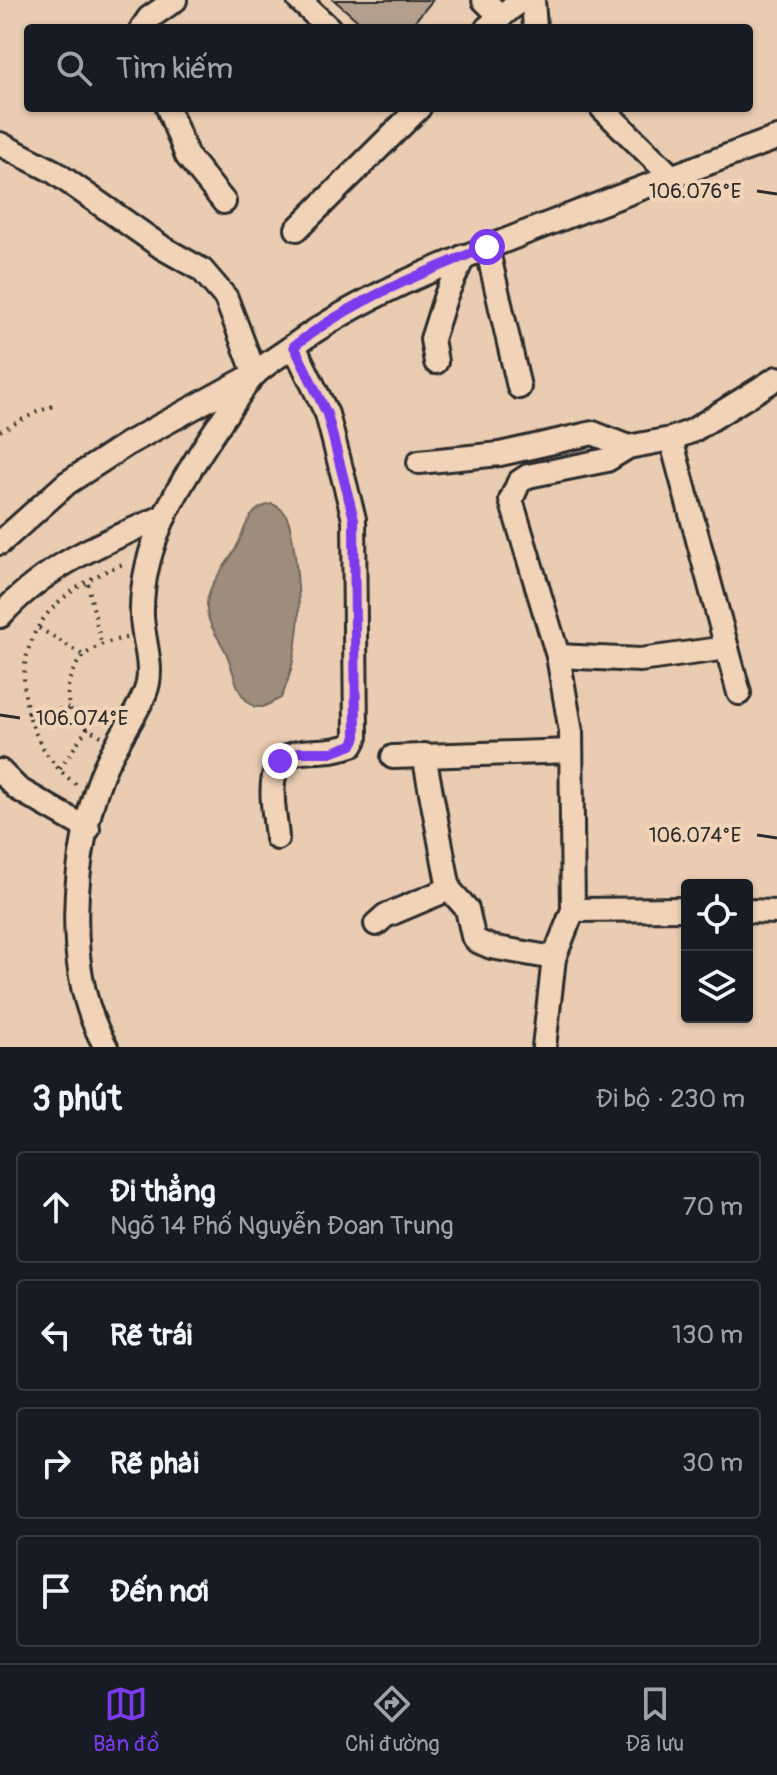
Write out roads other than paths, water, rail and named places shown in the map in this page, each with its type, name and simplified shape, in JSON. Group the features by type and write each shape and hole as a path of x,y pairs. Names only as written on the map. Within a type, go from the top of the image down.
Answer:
{"street":[{"path":"145,24 175,0"},
{"path":"299,0 325,24"},
{"path":"484,0 494,22 521,0"},
{"path":"533,0 535,24"},
{"path":"170,112 187,156 224,202"},
{"path":"297,229 414,112"},
{"path":"606,112 671,176"},
{"path":"0,543 67,483 127,444 255,374 323,324 396,284 671,176 777,138"},
{"path":"0,144 53,171 163,248 202,270 226,298 255,374"},
{"path":"487,247 519,387"},
{"path":"436,362 432,339 446,295 464,256"},
{"path":"277,838 272,776 280,761 299,752 333,752 352,745 356,737 354,519 327,414 286,352"},
{"path":"106,1047 84,987 76,925 80,866 95,796 103,772 146,691 150,675 143,635 143,595 150,557 165,516 198,454 255,374"},
{"path":"544,1047 554,958 573,910 571,732 558,656 511,500 519,482 528,476 607,460 628,447 671,439 692,431 777,378"},
{"path":"419,462 500,454 593,433 628,447"},
{"path":"671,439 739,693"},
{"path":"0,616 25,590 50,571 92,546 165,516"},
{"path":"558,656 640,660 727,648"},
{"path":"393,757 571,751"},
{"path":"424,755 449,889 467,909 473,936 491,947 554,958"},
{"path":"0,771 18,789 88,829"},
{"path":"376,924 385,916 449,889"},
{"path":"573,910 681,909"},
{"path":"753,911 777,912"}]}
